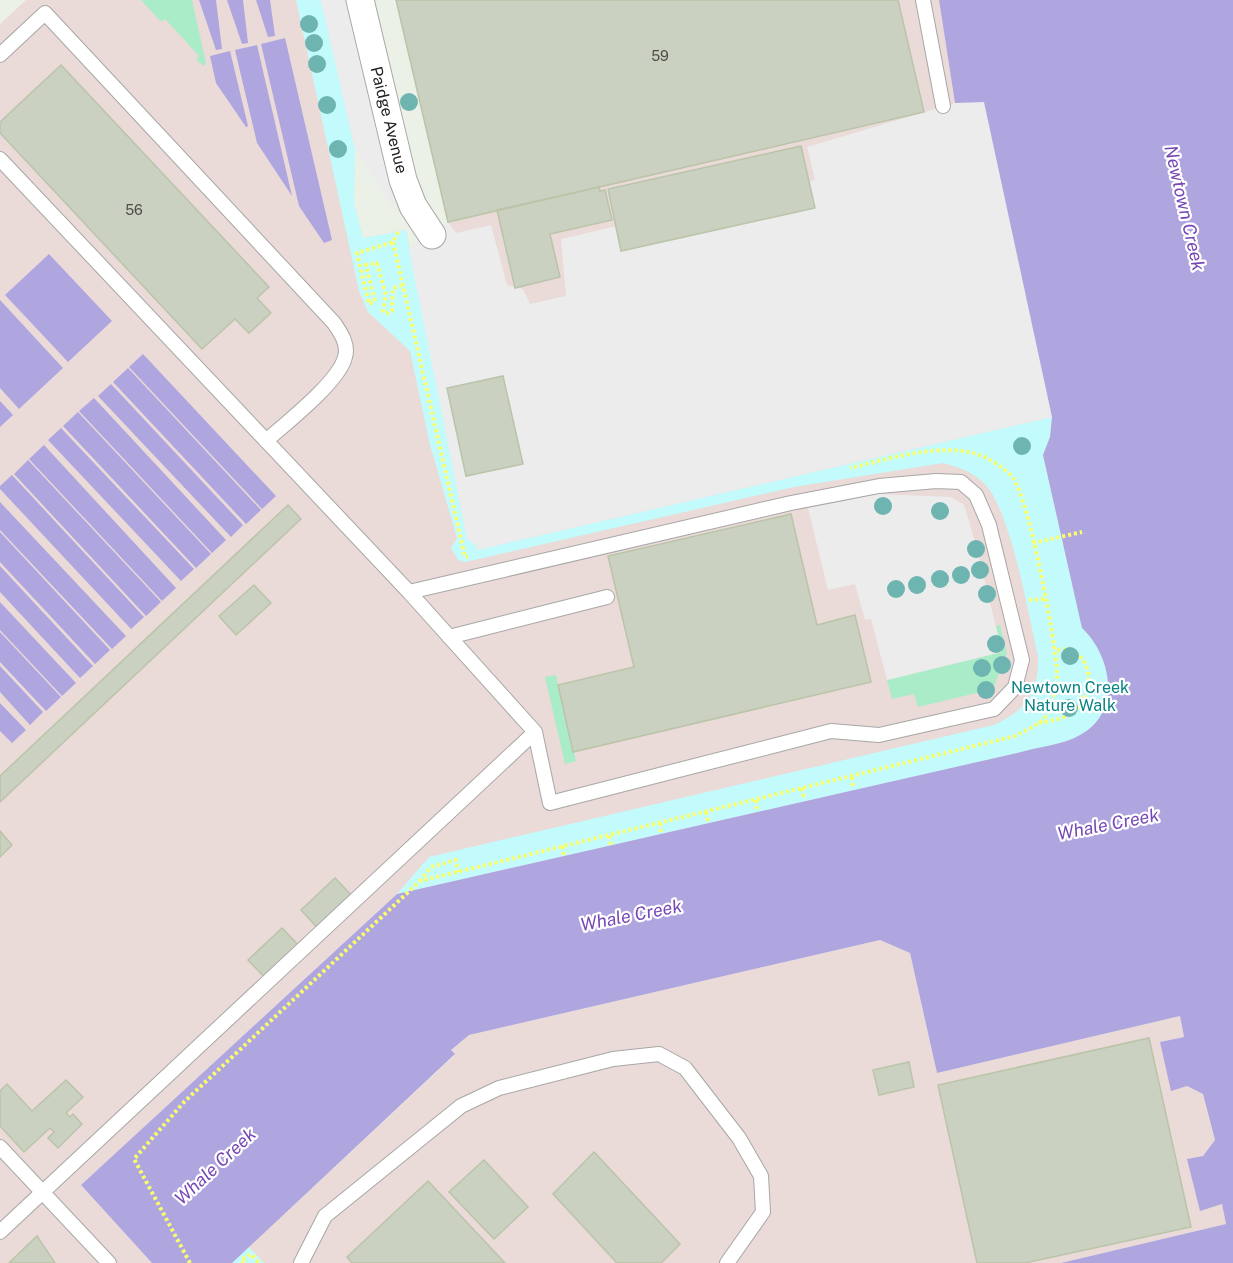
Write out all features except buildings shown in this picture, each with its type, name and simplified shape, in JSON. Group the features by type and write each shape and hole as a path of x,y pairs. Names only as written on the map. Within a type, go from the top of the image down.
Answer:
{"street":[{"name":"Paidge Avenue","path":"360,0 404,180 412,206 432,235"}],"lane":[{"path":"923,0 943,106"},
{"path":"0,55 45,13 344,337 346,355 338,374 266,441"},
{"path":"0,159 409,592 535,732 550,803 831,731 879,735 994,709 1015,687 1023,660 989,525 976,495 961,482 936,481 879,486 791,503 409,592"},
{"path":"449,637 607,597"},
{"path":"0,1232 535,732"},
{"path":"301,1263 324,1216 460,1106 499,1088 613,1059 659,1054 684,1068 739,1138 761,1176 763,1212 727,1263"},
{"path":"0,1147 109,1263"}],"path":[{"path":"412,206 393,242 401,286 465,557 477,555"},
{"path":"393,242 357,253 369,304 375,301 366,265 377,262 386,296 383,310 386,314 392,311 393,288 401,286"},
{"path":"847,469 928,450 972,453 991,460 1013,478 1025,503 1055,650 1057,675 1050,711 1039,723"},
{"path":"1033,543 1082,532"},
{"path":"1029,602 1044,599"},
{"path":"420,881 1015,736 1039,723 1072,713 1084,701 1089,691 1083,661 1069,650 1055,650"},
{"path":"852,777 853,788"},
{"path":"802,788 804,799"},
{"path":"756,800 757,812"},
{"path":"706,812 708,822"},
{"path":"660,823 662,833"},
{"path":"609,836 611,845"},
{"path":"562,846 564,855"},
{"path":"190,1263 134,1159 184,1102 420,881 431,867 456,861 458,872"},
{"path":"244,1263 241,1260 251,1254 259,1263"}],"shaded area":[{"path":"26,0 321,0 355,149 354,203 363,238 406,230 410,248 448,222 397,0 939,0 955,103 984,102 1052,417 1050,437 1043,455 1106,709 397,894 81,1185 152,1263 0,1263 0,24"},
{"path":"321,0 347,0 397,214 355,149"},
{"path":"984,102 1052,417 477,550 476,545 467,539 409,249 448,222 456,233 491,225 507,285 523,289 530,304 566,296 561,239 815,180 807,147 955,103"},
{"path":"879,494 951,497 964,505 1002,652 887,680 871,619 865,620 855,584 828,590 808,508"},
{"path":"880,940 910,953 937,1073 1180,1016 1184,1037 1160,1042 1187,1086 1203,1094 1215,1140 1203,1156 1188,1159 1200,1210 1222,1204 1226,1224 1061,1263 232,1263 455,1055 451,1050 469,1035"}],"green space":[{"path":"141,0 192,0 206,63 203,66 196,59 199,56 165,19 161,22"},
{"name":"Newtown Creek Nature Walk","path":"296,0 321,0 355,149 354,203 363,238 406,230 467,538 476,545 477,550 1052,417 1050,437 1043,455 1082,628 1100,653 1106,668 1107,699 1102,713 1093,725 1080,735 1058,744 397,894 429,857 994,725 1015,713 1029,698 1036,679 1038,655 1010,538 994,496 974,475 943,463 794,487 465,562 458,560 451,548 457,538 430,445 410,351 368,312 359,291"},
{"path":"1000,625 1007,653 993,689 918,707 914,694 892,699 887,680 1001,652 996,626"},
{"path":"556,675 576,761 565,764 545,677"},
{"path":"249,1247 264,1263 232,1263"}],"water":[{"path":"199,0 216,0 222,49 216,50"},
{"path":"227,0 243,0 248,43 242,44"},
{"path":"256,0 270,0 275,36 268,37"},
{"path":"939,0 1233,0 1233,1263 1061,1263 1226,1224 1222,1204 1200,1211 1187,1159 1203,1156 1215,1140 1203,1094 1187,1086 1171,1091 1160,1042 1184,1037 1180,1016 937,1073 910,953 880,940 469,1035 451,1050 455,1054 232,1263 152,1263 81,1185 397,894 1058,744 1080,735 1093,725 1102,713 1107,699 1106,668 1100,653 1082,628 1043,455 1050,437 1052,417 984,102 955,103"},
{"path":"285,38 332,240 324,243 299,206 261,44"},
{"path":"257,45 292,196 257,143 235,50"},
{"path":"230,51 248,126 246,127 216,83 210,56"},
{"path":"49,254 112,321 68,362 5,295"},
{"path":"0,300 63,368 19,409 0,388"},
{"path":"143,354 276,496 262,509 129,367"},
{"path":"128,368 261,510 246,524 113,382"},
{"path":"111,384 243,525 231,537 98,396"},
{"path":"94,398 226,540 212,553 79,411"},
{"path":"0,401 13,415 0,427"},
{"path":"78,412 211,554 196,568 63,426"},
{"path":"61,428 194,569 181,581 48,440"},
{"path":"44,445 176,588 162,601 29,459"},
{"path":"28,460 161,602 146,616 14,474"},
{"path":"12,475 144,617 131,629 0,489 0,486"},
{"path":"0,502 126,636 112,649 0,530"},
{"path":"0,532 110,650 95,664 0,562"},
{"path":"0,566 93,666 80,678 0,592"},
{"path":"0,602 76,683 62,696 0,630"},
{"path":"0,632 61,697 46,711 0,662"},
{"path":"0,666 43,712 30,725 0,692"},
{"path":"0,703 26,730 12,743 0,731"}],"water label":[{"name":"Newtown Creek","path":"1185,208"},
{"name":"Whale Creek","path":"1108,824"},
{"name":"Whale Creek","path":"631,915"},
{"name":"Whale Creek","path":"215,1166"}]}
